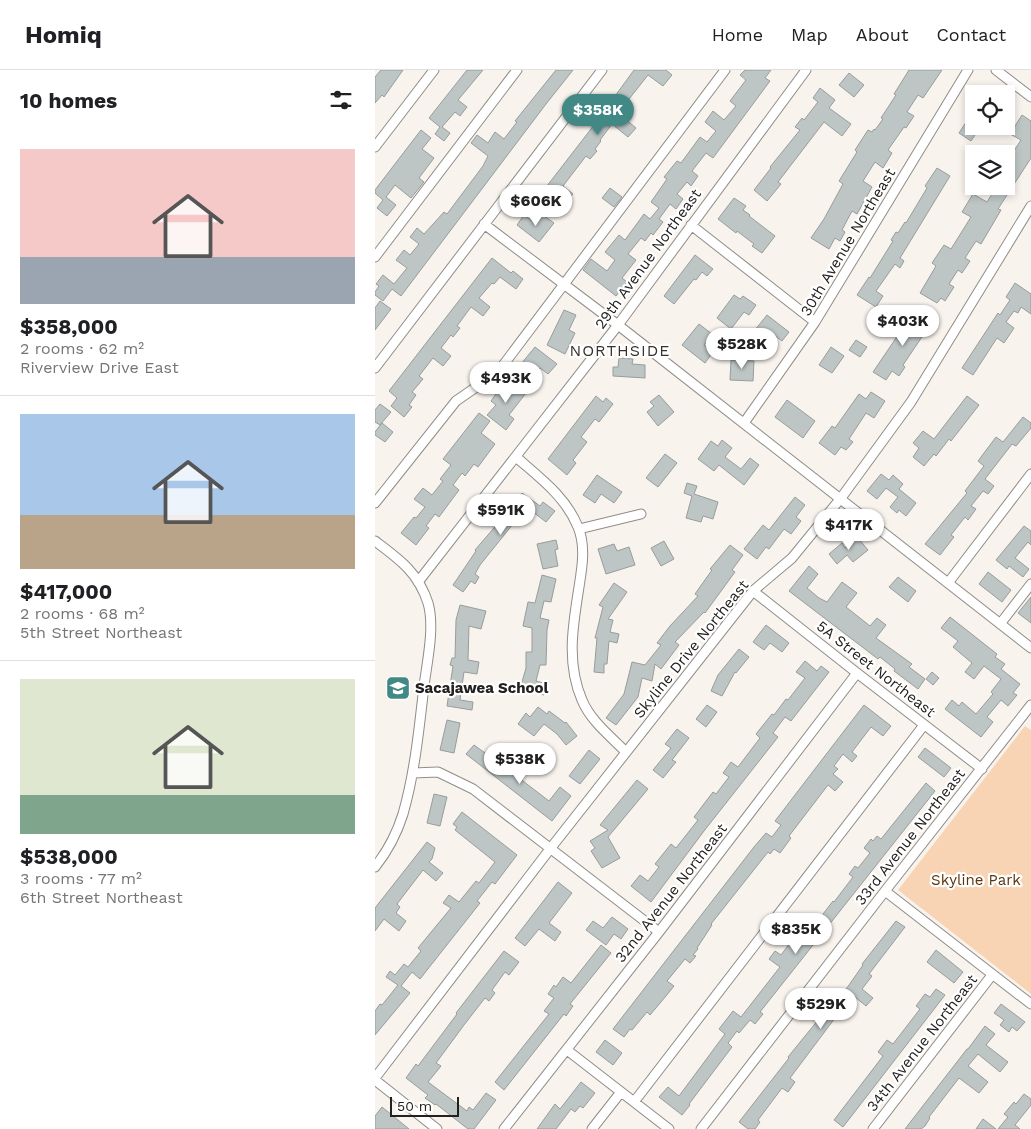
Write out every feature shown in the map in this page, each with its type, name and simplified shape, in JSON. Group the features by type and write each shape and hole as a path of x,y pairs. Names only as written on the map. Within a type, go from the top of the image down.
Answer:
{"street":[{"path":"375,147 434,70"},
{"path":"375,257 517,70"},
{"path":"375,368 602,70"},
{"path":"375,504 456,401 498,372 725,70"},
{"name":"29th Avenue Northeast","path":"418,582 618,325 806,70"},
{"name":"30th Avenue Northeast","path":"744,423 815,322 967,70"},
{"path":"996,70 1031,97"},
{"name":"Skyline Drive Northeast","path":"375,1079 626,752 753,591 792,558 841,498 911,402 1031,206"},
{"path":"484,224 618,325 1031,648"},
{"path":"691,225 815,322"},
{"path":"516,457 552,487 566,504 579,529 584,558 572,627 571,660 582,700 597,723 626,752"},
{"path":"948,583 1031,474"},
{"path":"579,529 641,514"},
{"path":"375,541 405,564 418,582 428,604 430,643 413,773 402,816 386,853 375,868"},
{"path":"1000,624 1031,584"},
{"name":"5A Street Northeast","path":"753,591 982,769"},
{"name":"32nd Avenue Northeast","path":"504,1129 659,932 857,673"},
{"name":"33rd Avenue Northeast","path":"701,1129 1031,705"},
{"path":"634,1102 924,725"},
{"path":"413,773 438,772 473,789 659,932"},
{"path":"885,891 1031,1004"},
{"name":"34th Avenue Northeast","path":"873,1129 992,975"},
{"path":"567,1050 669,1129"},
{"path":"375,1079 437,1129"},
{"path":"592,1129 621,1092"}],"green space":[{"name":"Skyline Park","path":"1025,726 1031,730 1031,994 898,890"}],"building":[{"path":"381,70 403,70 384,97 382,95 375,103 375,77"},
{"path":"467,70 483,70 458,100 467,107 460,116 455,112 442,127 450,133 444,141 435,134 440,127 429,118"},
{"path":"556,70 573,70 401,296 392,289 383,301 375,295 379,286 376,284 383,275 394,284 407,268 396,260 404,250 410,255 419,244 410,237 417,228 424,234 444,212 447,214 483,166 488,156 471,143 477,135 488,143 495,132 504,139 517,122 515,121"},
{"path":"634,70 666,70 672,75 663,86 648,75 618,113 636,128 628,137 612,124 595,149 597,151 590,159 586,156 563,186 573,194 564,204 555,197 543,212 533,204"},
{"path":"745,70 771,70 765,78 770,81 713,158 706,153 692,171 698,176 691,186 687,182 677,194 683,199 676,209 670,204 659,219 663,222 653,235 651,233 645,241 641,238 628,254 636,260 622,278 627,282 616,296 583,270 591,259 607,271 615,260 605,252 619,235 625,240 644,214 650,219 659,208 651,202 667,179 664,177 677,161 681,163 700,137 707,142 716,131 705,122 713,111 724,120 736,106 730,101 746,80 740,75"},
{"path":"909,70 942,70 923,98 918,95 907,112 914,116 888,150 892,153 883,168 875,162 863,181 872,187 857,214 852,211 842,230 845,232 840,241 835,238 829,249 811,238 843,184 839,181 857,152 855,150 868,130 872,132 875,130 883,119 881,118"},
{"path":"849,73 864,85 854,97 839,85"},
{"path":"820,88 835,100 829,108 851,124 842,136 824,122 778,182 781,184 767,201 754,190 800,130 795,127 802,118 804,120 818,102 813,98"},
{"path":"1022,115 1031,121 1031,158 1015,183 1015,149 1021,140 1012,135 1015,135 1015,126"},
{"path":"965,124 965,135 975,135 971,141 959,133"},
{"path":"421,130 431,138 422,149 434,158 419,178 424,182 411,198 395,185 386,197 396,205 387,216 377,208 383,200 375,193 375,190"},
{"path":"937,168 950,176 900,258 904,261 900,268 895,264 876,291 883,296 876,307 857,295 893,241 891,240 896,232 898,233 906,223 927,188 925,186"},
{"path":"610,188 622,197 614,207 602,198"},
{"path":"972,195 987,202 991,195 1007,195 998,209 1001,210 981,244 976,241 965,258 970,261 962,273 958,270 949,284 954,287 945,301 941,298 937,303 920,293 936,266 932,263 944,245 951,249 971,217 962,212"},
{"path":"734,198 746,206 743,210 749,216 775,236 762,253 752,246 754,244 718,219"},
{"path":"524,215 536,224 543,215 554,223 539,242 517,225"},
{"path":"695,255 713,269 707,276 702,272 696,280 694,279 674,304 664,296"},
{"path":"492,258 511,273 513,271 523,279 516,289 500,277 494,284 492,283 479,298 490,307 483,316 471,307 457,326 460,328 453,337 451,335 441,348 451,356 443,366 433,358 419,376 423,379 412,392 416,395 409,405 412,407 404,417 391,406 397,398 389,391"},
{"path":"1015,283 1031,294 1031,314 1021,307 1018,313 1014,311 1006,322 1014,328 1004,343 997,338 973,375 962,368 998,313 1000,315 1010,300 1006,297"},
{"path":"734,295 740,299 743,296 756,305 749,315 744,312 731,329 717,318"},
{"path":"380,301 391,309 375,330 375,308"},
{"path":"564,310 576,315 569,330 575,333 565,354 547,345"},
{"path":"919,313 932,322 903,365 905,367 899,376 892,371 886,380 873,372 909,319 914,322"},
{"path":"767,315 789,332 782,341 774,335 764,347 750,336"},
{"path":"699,324 712,334 704,345 713,352 705,363 682,345"},
{"path":"856,340 867,347 860,357 849,350"},
{"path":"535,347 557,364 548,374 540,368 534,375 521,364"},
{"path":"831,347 844,356 832,373 819,365"},
{"path":"619,358 633,359 632,364 645,365 645,378 613,376 613,367 618,367"},
{"path":"731,360 754,361 753,381 730,380"},
{"path":"511,378 526,393 509,415 514,419 506,430 487,415 496,405 491,401 501,387 503,389"},
{"path":"871,392 885,401 874,418 866,413 849,439 853,442 846,450 841,447 835,455 819,443 832,426 835,428 859,394 866,399"},
{"path":"659,395 674,412 658,426 647,412 654,406 650,402"},
{"path":"596,396 603,402 606,398 613,404 599,422 595,419 581,437 587,442 573,460 576,463 567,475 548,459"},
{"path":"967,396 979,405 951,441 949,439 936,456 934,454 924,466 913,457 919,448 913,443 923,431 934,439"},
{"path":"787,400 815,421 803,438 775,417"},
{"path":"380,404 391,412 380,425 375,422 375,410"},
{"path":"479,413 490,421 481,433 495,444 478,467 474,464 465,476 462,473 453,485 459,490 439,517 435,514 426,526 429,528 416,545 401,533 425,507 414,499 423,488 432,495 443,481 440,479 451,465 443,459"},
{"path":"1023,417 1031,423 1031,428 1016,446 1012,444 985,479 994,486 988,494 983,491 971,506 976,509 968,520 965,517 951,535 954,537 940,555 925,544 967,493 965,491 984,466 978,461 996,437 1003,442"},
{"path":"382,423 393,432 385,442 375,435 375,432"},
{"path":"722,440 732,448 725,457 741,469 750,458 759,465 744,485 719,465 714,471 698,459 711,441 718,446"},
{"path":"665,454 677,463 658,487 646,478"},
{"path":"881,474 889,480 893,475 903,484 899,489 916,503 906,516 899,510 897,513 890,507 898,497 886,488 877,499 867,491"},
{"path":"597,475 622,492 614,503 601,494 595,503 583,495"},
{"path":"687,483 697,486 694,494 718,502 713,519 703,516 701,522 686,518 692,496 684,493"},
{"path":"522,493 540,506 543,502 555,511 546,522 533,512 524,524 517,519 480,565 475,574 479,577 475,584 471,581 463,592 453,585 475,550"},
{"path":"795,497 805,505 796,517 801,521 791,534 784,529 769,549 766,547 757,559 744,549 763,525 769,530"},
{"path":"1024,526 1031,531 1031,545 1028,542 1015,558 1029,569 1023,577 1009,566 1007,569 996,560"},
{"path":"858,538 868,550 853,562 847,555 837,564 829,554 842,543 845,548"},
{"path":"556,540 558,549 555,550 558,566 543,569 537,544"},
{"path":"664,541 674,559 661,566 651,548"},
{"path":"614,544 617,551 629,547 635,565 606,574 598,549"},
{"path":"730,545 743,555 732,570 735,572 705,613 675,642 679,645 661,669 655,664 652,681 642,678 638,697 616,725 606,718 624,694 632,662 645,665 661,645 657,643 670,626 698,596 695,594 712,570 710,569"},
{"path":"809,566 818,574 807,588 819,598 827,602 842,582 857,593 846,607 870,626 877,618 886,625 876,638 912,664 909,667 925,679 918,689 894,671 895,669 880,657 878,659 789,591"},
{"path":"988,572 1011,590 1002,602 979,584"},
{"path":"542,575 556,579 551,602 544,601 540,618 549,620 546,665 540,665 536,681 547,684 544,695 520,689 526,668 526,652 532,652 532,628 523,626 528,602 535,603"},
{"path":"898,577 916,591 908,602 889,587"},
{"path":"614,583 627,592 608,619 613,620 610,632 619,634 617,643 609,641 607,664 604,664 604,673 594,672 597,638 595,638 603,607 599,605"},
{"path":"1031,597 1031,623 1018,613"},
{"path":"460,605 486,611 481,629 469,626 468,660 479,662 477,674 464,672 460,700 473,702 472,710 447,706 453,666 450,665 452,658 455,658 456,620"},
{"path":"950,617 997,654 995,657 1005,664 1001,669 1020,684 1013,693 1017,695 1008,706 1001,700 987,717 993,722 981,737 945,709 952,700 959,706 962,702 976,714 993,694 991,692 1001,679 984,666 974,679 965,672 972,663 953,647 958,641 941,628"},
{"path":"766,625 789,643 782,652 770,643 764,650 753,642"},
{"path":"739,649 749,657 735,672 722,696 711,691 718,675"},
{"path":"805,661 817,671 821,666 829,672 791,721 785,717 773,733 778,737 651,902 631,886 640,875 648,881 659,867 655,864 671,844 676,848 698,820 694,817 713,792 716,794 729,777 723,773 731,762 738,767 760,738 756,734 786,699 788,700 805,678 796,672"},
{"path":"932,672 939,678 933,685 926,679"},
{"path":"707,705 717,712 706,727 696,719"},
{"path":"864,705 891,726 883,736 871,727 852,752 857,756 852,762 843,754 834,766 838,769 833,774 843,782 835,791 828,785 789,836 791,838 780,853 774,849 770,854 768,852 711,924 693,955 696,956 690,963 685,959 667,981 674,986 650,1015 647,1012 624,1037 613,1029 754,847 766,833 772,837 781,825 775,821"},
{"path":"538,707 547,714 549,711 566,722 577,736 566,745 557,734 544,724 534,736 518,724 526,713 530,717"},
{"path":"447,720 460,723 454,753 440,750"},
{"path":"677,729 689,738 672,760 676,762 663,778 653,770 671,748 665,744"},
{"path":"474,745 485,753 488,749 495,755 493,758 549,801 560,787 571,796 552,821 466,754"},
{"path":"925,748 951,768 944,777 918,757"},
{"path":"589,750 600,759 580,784 569,776"},
{"path":"637,780 648,789 608,837 620,858 602,868 591,851 595,848 590,841 608,830 600,825"},
{"path":"926,783 935,791 760,1012 763,1014 755,1024 750,1020 739,1033 737,1031 728,1043 732,1047 682,1115 659,1097 668,1087 679,1096 725,1034 719,1029 733,1011 741,1017 780,967 769,959 775,951 781,955 790,943 797,948 853,877 849,874 855,866 858,868 870,853 864,848 871,839 873,841 877,836 881,839"},
{"path":"434,794 447,797 440,826 427,823"},
{"path":"462,812 517,855 495,884 492,882 477,901 480,903 420,979 412,972 401,986 410,993 375,1035 375,1011 398,985 386,977 390,971 395,975 404,964 408,967 421,951 418,948 451,908 443,903 449,895 459,902 476,881 479,883 495,862 455,830 457,827 453,824"},
{"path":"427,842 435,848 432,859 429,862 443,873 436,881 423,870 397,904 400,907 396,913 406,921 399,931 384,919 375,931 375,908"},
{"path":"558,882 572,893 549,923 561,932 555,941 539,929 525,946 515,938"},
{"path":"612,917 628,929 621,939 614,934 606,945 586,930 593,921 603,928"},
{"path":"896,921 905,927 869,974 872,976 862,989 873,998 866,1006 855,997 837,1019 835,1018 790,1078 795,1082 788,1092 782,1088 758,1120 760,1122 755,1129 748,1129 739,1122 805,1036 824,1013 826,1015 862,964"},
{"path":"601,945 611,953 570,1004 573,1006 566,1016 564,1014 504,1090 495,1082 549,1014 544,1011 554,998 548,994 554,985 556,987 563,977 571,983"},
{"path":"936,950 963,972 954,983 927,962"},
{"path":"504,951 519,962 509,975 505,972 492,990 495,993 489,1001 485,998 464,1025 436,1063 441,1066 428,1082 467,1111 469,1107 473,1110 486,1093 496,1100 474,1129 468,1129 436,1104 425,1098 428,1095 406,1078 416,1064 418,1066"},
{"path":"936,989 945,995 843,1127 834,1120 883,1056 878,1052 887,1040 893,1044 920,1009 916,1006 925,994 930,997"},
{"path":"1001,1004 1025,1022 1017,1031 1012,1027 1009,1032 1000,1025 1004,1020 994,1013"},
{"path":"985,1026 995,1034 986,1045 1008,1062 1000,1072 978,1054 968,1066 988,1082 979,1093 959,1078 929,1117 925,1126 921,1129 905,1129 968,1049"},
{"path":"605,1040 622,1053 613,1065 596,1052"},
{"path":"581,1082 595,1093 583,1108 580,1106 575,1112 571,1109 556,1129 537,1129 555,1104 560,1109"},
{"path":"1024,1094 1031,1099 1031,1105 1015,1125 1020,1129 998,1129 1008,1117 1004,1114"},
{"path":"382,1107 409,1129 375,1129 375,1116"},
{"path":"983,1119 996,1129 976,1129"}],"place":[{"name":"Sacajawea School","path":"398,688"}],"district":[{"name":"NORTHSIDE","path":"620,350"}]}
